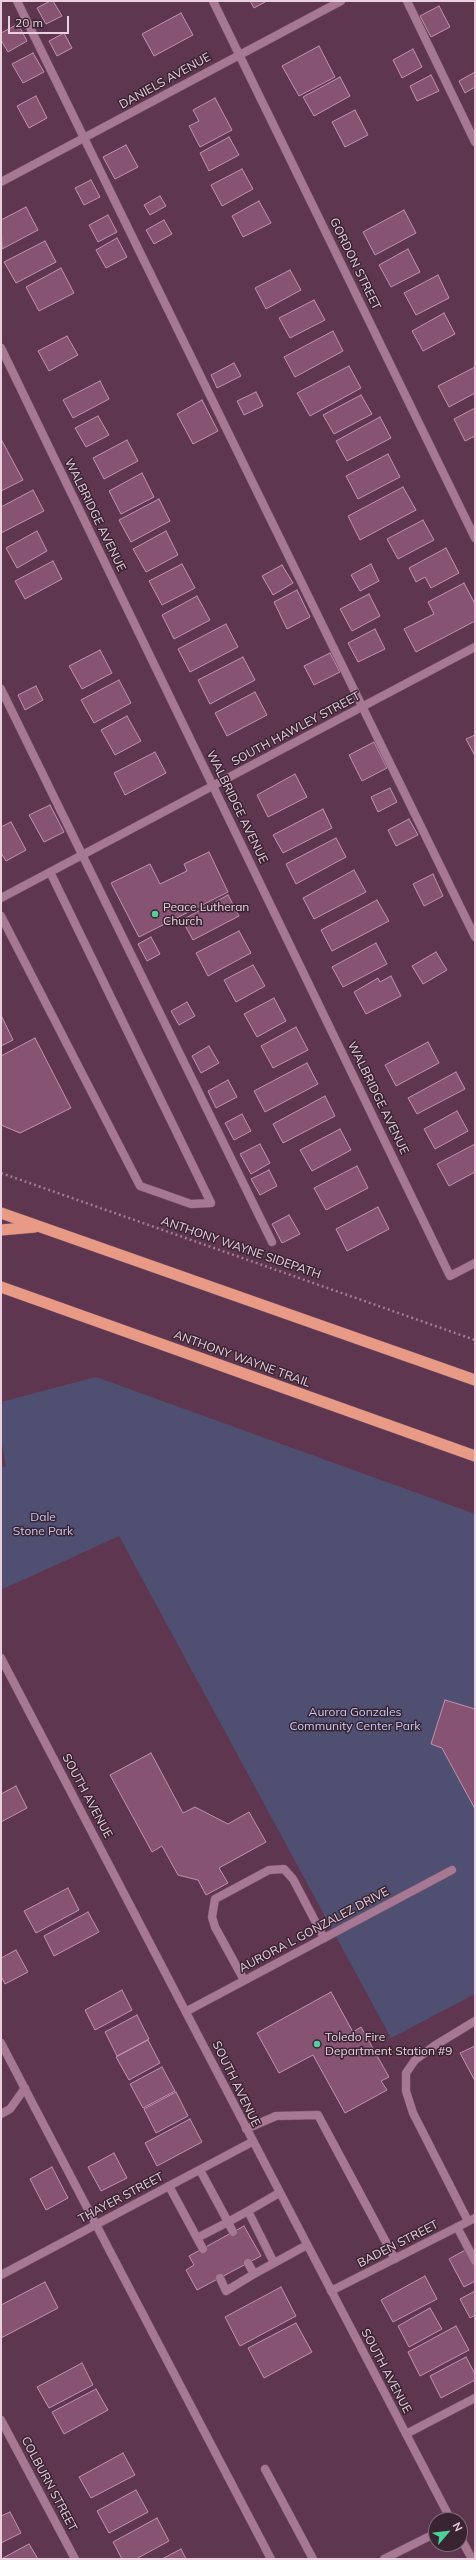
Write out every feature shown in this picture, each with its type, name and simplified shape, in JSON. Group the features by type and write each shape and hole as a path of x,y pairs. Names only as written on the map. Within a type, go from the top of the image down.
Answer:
{"highway":[{"path":"1,1213 475,1380"},
{"path":"1,1230 40,1227"},
{"name":"ANTHONY WAYNE TRAIL","path":"1,1287 475,1456"}],"street":[{"path":"17,1 475,937"},
{"name":"GORDON STREET","path":"213,1 475,538"},
{"name":"DANIELS AVENUE","path":"1,182 341,1"},
{"path":"407,1 475,142"},
{"name":"WALBRIDGE AVENUE","path":"1,348 450,1276 475,1262"},
{"name":"SOUTH HAWLEY STREET","path":"1,898 475,647"},
{"path":"1,689 272,1242"},
{"path":"1,916 140,1186 191,1204 211,1204 50,872"},
{"name":"SOUTH AVENUE","path":"1,1658 187,2011 252,2142 447,2512"},
{"path":"244,1980 215,1927 212,1917 214,1899 269,1870 284,1869 293,1879 324,1938"},
{"name":"AURORA L GONZALEZ DRIVE","path":"187,2011 452,1870"},
{"path":"471,2219 413,2113 406,2091 406,2073 415,2060 434,2046 475,2021"},
{"path":"1,2043 271,2559"},
{"path":"1,2114 10,2109 24,2088"},
{"path":"246,2129 276,2116 318,2115 395,2259"},
{"name":"THAYER STREET","path":"1,2275 252,2142"},
{"path":"200,2170 233,2232"},
{"path":"169,2186 203,2249"},
{"path":"197,2238 279,2193"},
{"path":"248,2211 274,2263"},
{"name":"BADEN STREET","path":"331,2291 471,2219"},
{"path":"457,2227 475,2261"},
{"path":"220,2278 226,2290 306,2245"},
{"path":"248,2263 254,2274"},
{"path":"406,2434 475,2398"},
{"name":"COLBURN STREET","path":"1,2420 75,2559"},
{"path":"265,2469 313,2559"},
{"path":"384,2559 428,2537"}],"path":[{"name":"ANTHONY WAYNE SIDEPATH","path":"1,1173 475,1340"}],"green space":[{"name":"Aurora Gonzales Community Center Park","path":"96,1377 475,1514 475,1994 391,2038 119,1536 3,1589 1,1584 1,1466 6,1467 1,1437 1,1402"}],"building":[{"path":"50,1 53,1 62,16 46,24 37,8"},
{"path":"250,1 267,1 254,8"},
{"path":"439,6 450,27 431,37 420,16"},
{"path":"181,13 193,35 154,56 142,34"},
{"path":"18,24 27,41 8,52 1,40 1,33"},
{"path":"64,33 72,48 57,56 49,41"},
{"path":"319,46 335,77 299,96 282,66"},
{"path":"413,49 422,67 402,78 393,60"},
{"path":"33,53 44,72 23,83 12,64"},
{"path":"475,72 475,87 465,93 459,81"},
{"path":"431,75 439,91 417,101 410,86"},
{"path":"340,77 350,96 314,116 303,97"},
{"path":"36,96 47,118 29,128 17,106"},
{"path":"215,98 232,130 200,147 189,126 199,121 193,110"},
{"path":"355,110 368,135 345,147 332,122"},
{"path":"229,137 239,155 209,171 200,153"},
{"path":"126,145 138,167 115,179 103,157"},
{"path":"242,169 253,189 222,206 211,185"},
{"path":"91,180 100,197 84,205 75,188"},
{"path":"160,196 166,206 150,215 144,205"},
{"path":"259,201 271,223 243,237 232,216"},
{"path":"26,207 38,230 2,249 1,220"},
{"path":"404,210 416,233 375,255 363,232"},
{"path":"108,215 117,232 98,242 89,225"},
{"path":"164,220 172,234 154,244 146,230"},
{"path":"117,238 127,257 106,268 96,250"},
{"path":"45,241 56,262 16,283 4,262"},
{"path":"408,249 420,272 391,287 379,265"},
{"path":"61,268 74,293 39,311 26,287"},
{"path":"290,270 301,290 266,309 255,288"},
{"path":"438,275 449,298 416,315 404,293"},
{"path":"314,300 325,320 290,338 279,318"},
{"path":"444,313 455,334 423,351 412,331"},
{"path":"333,331 343,351 295,377 284,357"},
{"path":"67,336 78,355 49,371 38,351"},
{"path":"234,363 241,376 217,388 211,375"},
{"path":"349,366 361,388 310,416 297,393"},
{"path":"475,367 475,393 449,407 438,386"},
{"path":"100,381 109,399 73,418 63,400"},
{"path":"256,392 263,406 244,415 237,401"},
{"path":"361,395 372,414 334,434 323,415"},
{"path":"202,400 218,431 193,444 177,414"},
{"path":"475,408 475,436 465,441 454,419"},
{"path":"98,416 109,435 86,447 75,428"},
{"path":"380,417 391,438 347,461 336,441"},
{"path":"1,439 23,480 1,491"},
{"path":"127,440 138,461 104,479 93,458"},
{"path":"388,454 400,477 358,499 346,476"},
{"path":"142,473 154,497 121,514 109,491"},
{"path":"403,487 416,510 360,540 348,516"},
{"path":"33,490 44,511 1,533 1,507"},
{"path":"159,499 170,521 131,542 119,520"},
{"path":"423,520 434,540 398,559 387,539"},
{"path":"37,531 47,551 17,568 6,548"},
{"path":"166,531 178,555 146,572 133,549"},
{"path":"446,548 459,573 431,588 425,577 416,582 409,568"},
{"path":"53,561 62,579 25,599 15,581"},
{"path":"182,564 195,588 162,605 149,581"},
{"path":"371,564 379,581 360,591 351,575"},
{"path":"282,565 293,583 273,595 262,576"},
{"path":"464,583 475,604 475,621 416,652 404,629 434,614 428,602"},
{"path":"297,590 310,617 287,629 274,602"},
{"path":"369,594 380,616 352,631 340,609"},
{"path":"197,596 210,620 174,639 162,615"},
{"path":"226,624 238,647 190,672 178,649"},
{"path":"375,629 385,649 358,662 348,643"},
{"path":"100,650 112,673 82,689 69,666"},
{"path":"330,653 340,672 314,685 304,666"},
{"path":"243,657 255,680 210,704 198,680"},
{"path":"119,680 131,703 94,723 81,700"},
{"path":"36,686 43,700 25,710 18,695"},
{"path":"255,692 267,715 227,736 215,713"},
{"path":"127,716 141,741 115,755 101,730"},
{"path":"475,735 475,756 466,739"},
{"path":"374,742 387,768 362,781 349,755"},
{"path":"155,752 166,773 125,795 114,773"},
{"path":"295,774 307,797 268,817 257,795"},
{"path":"390,788 397,802 378,812 371,797"},
{"path":"50,805 64,832 44,842 29,815"},
{"path":"323,809 332,828 283,853 273,835"},
{"path":"409,819 418,835 396,846 388,830"},
{"path":"11,822 26,850 6,861 1,853 1,827"},
{"path":"336,838 346,857 296,884 286,864"},
{"name":"Peace Lutheran Church","path":"209,852 228,892 139,937 111,883 150,864 160,884 187,871 184,864"},
{"path":"354,870 366,892 314,919 303,898"},
{"path":"433,874 443,896 424,906 413,884"},
{"path":"228,895 239,916 193,940 182,920"},
{"path":"377,900 389,921 332,951 321,930"},
{"path":"239,931 251,953 208,976 196,953"},
{"path":"151,937 160,954 147,961 138,944"},
{"path":"376,943 387,964 343,987 332,967"},
{"path":"436,952 447,970 423,984 412,966"},
{"path":"253,965 265,986 236,1002 224,980"},
{"path":"391,976 401,996 366,1014 354,992 378,978 380,982"},
{"path":"274,998 286,1021 257,1037 244,1014"},
{"path":"187,1002 195,1016 179,1025 171,1011"},
{"path":"1,1015 13,1040 1,1046"},
{"path":"296,1027 308,1050 273,1068 261,1046"},
{"path":"35,1038 71,1108 20,1133 1,1125 1,1056"},
{"path":"428,1042 439,1063 396,1086 385,1065"},
{"path":"209,1046 219,1063 201,1073 192,1056"},
{"path":"307,1063 318,1084 265,1112 254,1091"},
{"path":"456,1072 465,1089 417,1114 408,1098"},
{"path":"228,1080 237,1097 216,1108 208,1091"},
{"path":"325,1096 335,1116 283,1143 273,1124"},
{"path":"457,1111 468,1131 435,1149 424,1129"},
{"path":"242,1114 251,1131 234,1140 225,1123"},
{"path":"340,1129 351,1150 312,1171 300,1150"},
{"path":"260,1144 270,1163 251,1174 240,1154"},
{"path":"475,1144 475,1172 449,1186 437,1164"},
{"path":"357,1166 368,1188 326,1210 314,1188"},
{"path":"269,1170 277,1186 260,1195 251,1179"},
{"path":"378,1207 389,1229 347,1251 336,1229"},
{"path":"289,1215 300,1234 282,1243 272,1224"},
{"path":"445,1700 475,1709 475,1809 442,1748 431,1744"},
{"path":"151,1753 183,1813 195,1807 228,1824 249,1812 266,1842 219,1868 228,1883 206,1895 198,1880 178,1875 162,1846 152,1852 110,1775"},
{"path":"16,1786 27,1808 1,1822 1,1794"},
{"path":"68,1888 79,1910 36,1933 24,1911"},
{"path":"88,1912 99,1932 54,1956 44,1936"},
{"path":"16,1950 28,1972 5,1984 1,1976 1,1958"},
{"path":"122,1990 132,2010 95,2030 85,2010"},
{"name":"Toledo Fire Department Station #9","path":"331,1992 353,2032 361,2027 389,2077 381,2081 387,2090 345,2113 313,2055 279,2073 257,2033"},
{"path":"137,2015 149,2039 117,2056 105,2032"},
{"path":"148,2040 160,2063 129,2080 116,2057"},
{"path":"475,2046 475,2081 460,2053"},
{"path":"162,2067 175,2091 143,2108 130,2084"},
{"path":"176,2092 188,2116 156,2133 144,2109"},
{"path":"190,2119 202,2142 157,2166 145,2143"},
{"path":"114,2153 127,2178 101,2191 88,2167"},
{"path":"52,2167 68,2198 46,2210 30,2179"},
{"path":"244,2226 261,2256 197,2290 186,2270 194,2265 189,2256"},
{"path":"467,2249 475,2265 475,2281 464,2287 449,2259"},
{"path":"425,2276 437,2299 393,2322 381,2300"},
{"path":"45,2282 58,2308 1,2338 1,2305"},
{"path":"281,2287 296,2316 240,2346 225,2317"},
{"path":"475,2291 475,2315 470,2318 460,2299"},
{"path":"430,2308 442,2329 409,2347 398,2326"},
{"path":"296,2323 312,2352 264,2378 248,2348"},
{"path":"456,2326 469,2350 420,2376 408,2352"},
{"path":"466,2357 475,2374 475,2380 441,2398 430,2376"},
{"path":"82,2363 93,2385 49,2408 37,2387"},
{"path":"96,2389 108,2410 64,2434 52,2412"},
{"path":"123,2453 135,2475 91,2498 79,2477"},
{"path":"136,2490 148,2512 109,2533 97,2511"},
{"path":"10,2512 21,2533 1,2543 1,2516"},
{"path":"157,2518 169,2541 136,2559 122,2559 113,2542"},
{"path":"29,2544 38,2559 1,2559"},
{"path":"181,2549 186,2559 162,2559"}],"place":[{"name":"Peace Lutheran Church","path":"155,914"},
{"name":"Toledo Fire Department Station #9","path":"317,2044"}],"park label":[{"name":"Dale Stone Park","path":"43,1524"}]}
